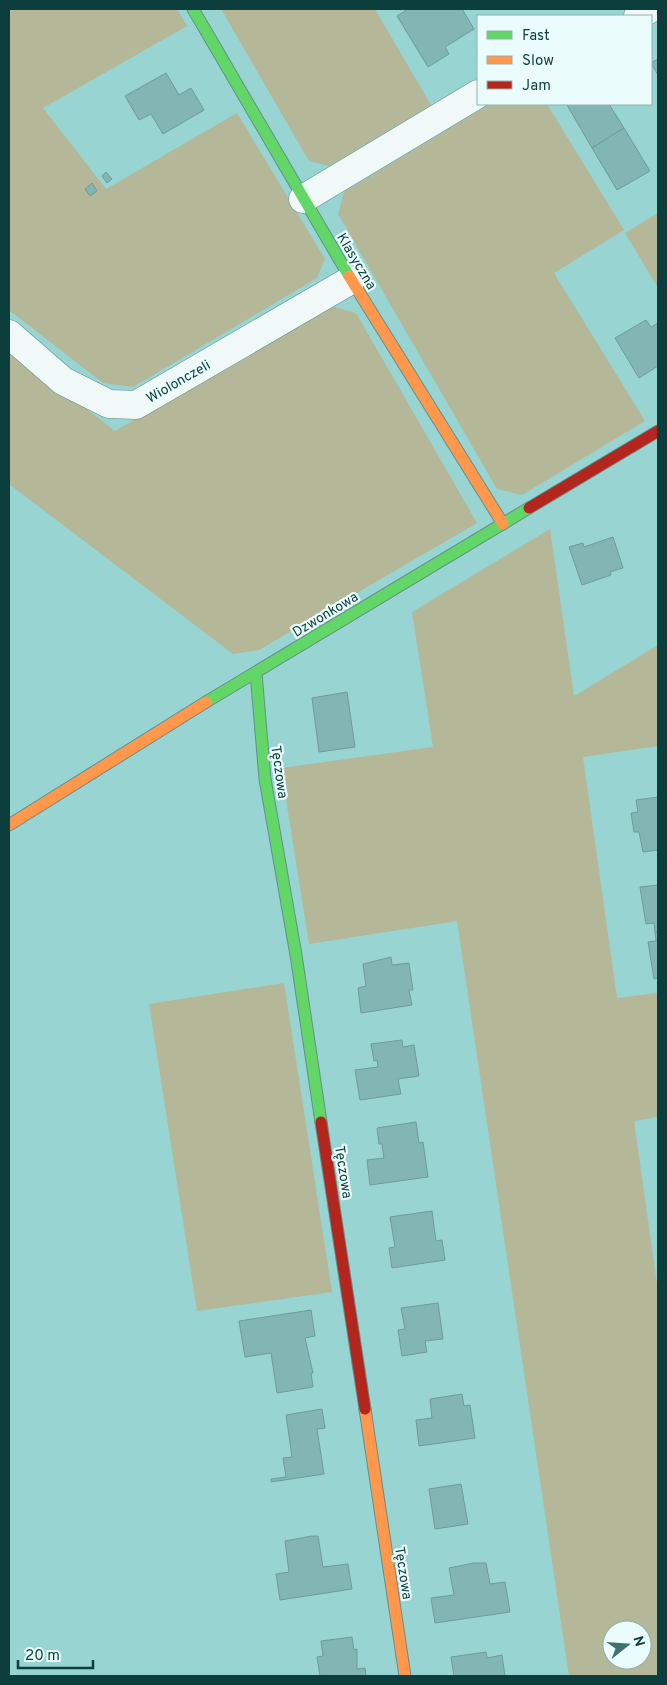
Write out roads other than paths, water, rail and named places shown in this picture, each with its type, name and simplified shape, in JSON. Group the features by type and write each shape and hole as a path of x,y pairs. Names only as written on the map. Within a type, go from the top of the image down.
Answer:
{"street":[{"name":"Klasyczna","path":"193,9 351,280 503,524"},
{"path":"303,198 477,95"},
{"name":"Wiolonczeli","path":"9,334 63,381 109,404 136,405 351,280"},
{"name":"Dzwonkowa","path":"9,825 159,730 658,431"},
{"name":"Tęczowa","path":"256,672 260,737 273,830 296,955 405,1676"}]}
